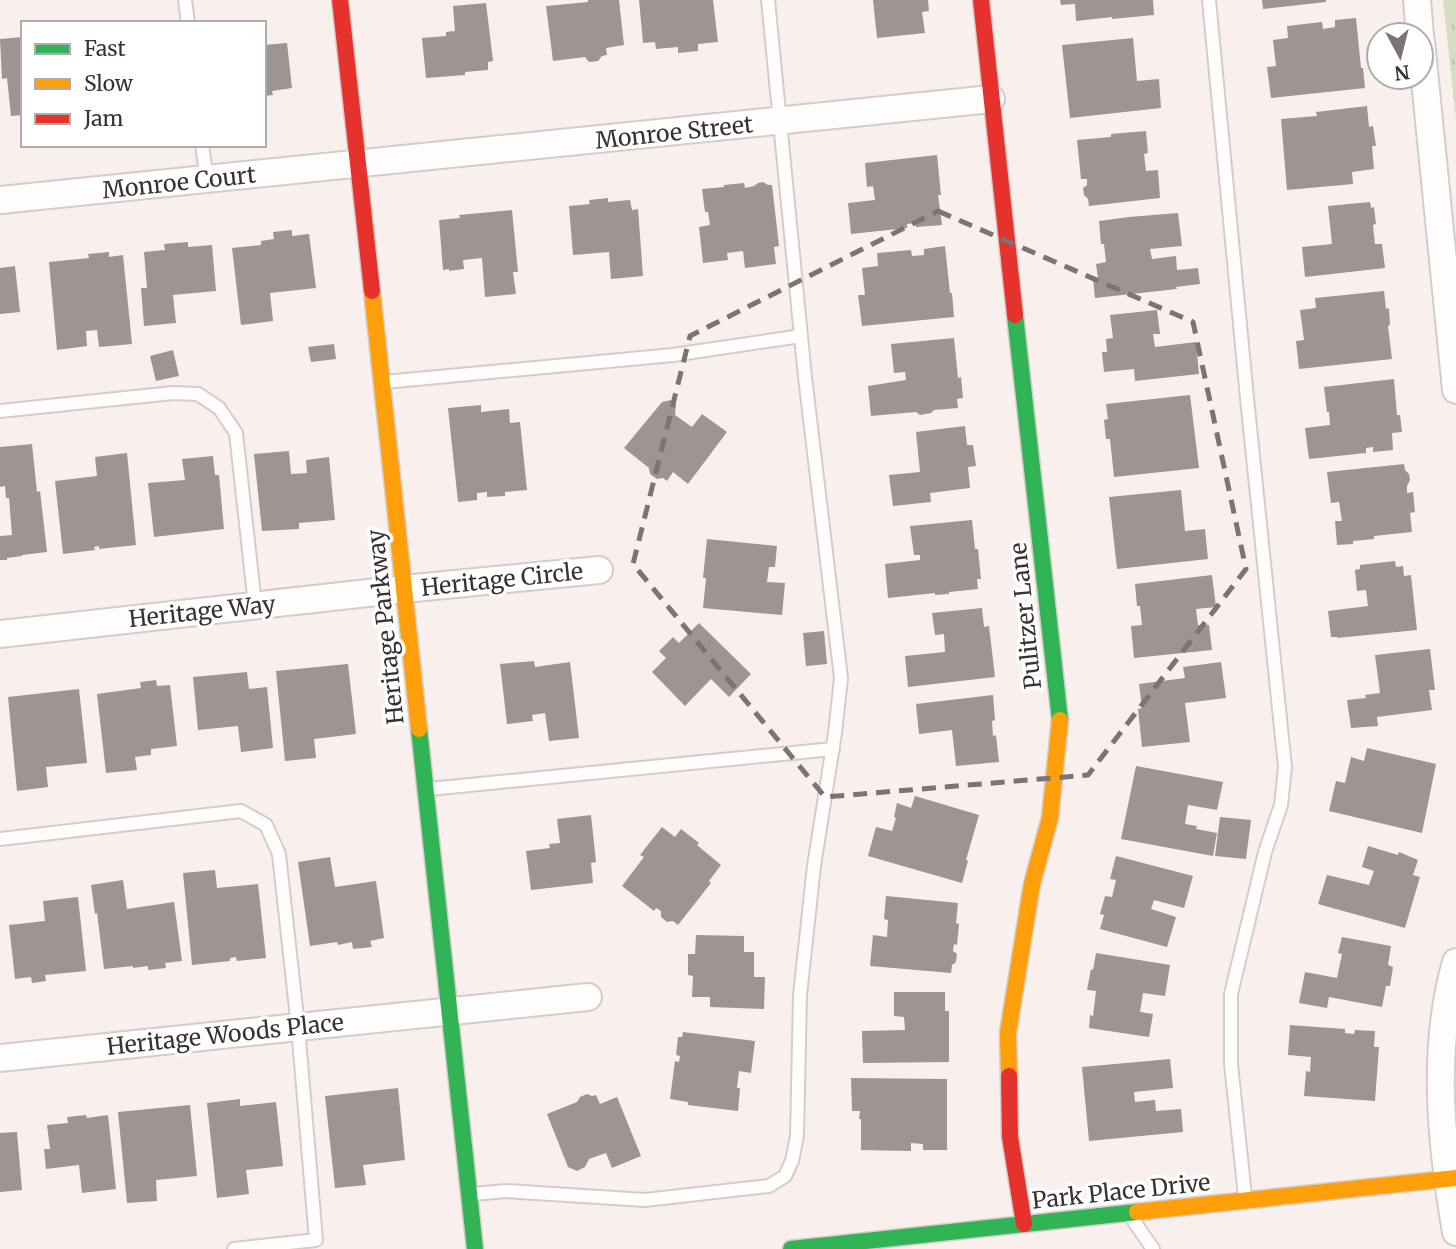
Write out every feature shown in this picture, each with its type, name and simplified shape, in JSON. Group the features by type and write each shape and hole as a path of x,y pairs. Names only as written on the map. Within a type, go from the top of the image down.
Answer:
{"street":[{"name":"Heritage Parkway","path":"340,0 475,1249"},
{"name":"Pulitzer Lane","path":"981,0 1060,722 1050,818 1032,884 1008,1033 1010,1137 1024,1224"},
{"path":"1417,0 1419,21"},
{"path":"1426,91 1456,390"},
{"name":"Monroe Street","path":"358,164 991,99"},
{"name":"Monroe Court","path":"0,200 358,164"},
{"name":"Heritage Circle","path":"404,589 599,570"},
{"name":"Heritage Way","path":"0,634 404,589"},
{"path":"1456,962 1442,1031 1441,1118 1456,1232"},
{"name":"Heritage Woods Place","path":"0,1058 588,996"},
{"name":"Park Place Drive","path":"791,1249 1451,1179"}],"lane":[{"path":"185,0 188,21"},
{"path":"469,1194 506,1191 645,1200 769,1186 785,1176 792,1161 797,1136 800,995 814,866 833,749 841,678 801,336 768,0"},
{"path":"1209,0 1285,767 1281,805 1265,852 1231,994 1231,1064 1245,1201"},
{"path":"202,147 206,179"},
{"path":"381,382 673,355 801,336"},
{"path":"0,411 173,393 198,394 219,408 236,433 256,605"},
{"path":"425,789 833,749"},
{"path":"0,838 241,811 266,825 279,855 298,1027 316,1240 234,1249"},
{"path":"1128,1213 1153,1249"}],"highlighted area":[{"path":"938,211 1193,322 1246,569 1088,775 825,797 633,564 690,336"}],"green space":[{"path":"1443,0 1456,0 1456,120"}],"building":[{"path":"588,0 619,0 624,45 606,48 607,55 598,61 589,62 585,57 553,61 546,6"},
{"path":"639,0 713,0 718,42 698,44 698,51 678,53 678,47 656,49 655,42 643,43"},
{"path":"873,0 928,0 929,11 922,12 925,33 877,38"},
{"path":"1060,0 1153,0 1154,15 1076,21 1075,4 1061,5"},
{"path":"1262,0 1326,0 1326,2 1263,9"},
{"path":"486,3 493,61 488,62 488,70 426,78 422,38 446,36 446,32 455,31 453,6"},
{"path":"1356,18 1365,88 1271,98 1267,67 1276,66 1273,40 1288,38 1287,26 1322,22 1323,29 1335,27 1335,20"},
{"path":"21,37 21,115 11,116 7,78 2,79 0,39"},
{"path":"1133,38 1137,81 1159,79 1161,108 1070,118 1062,45"},
{"path":"287,43 292,88 272,91 273,95 266,96 266,45"},
{"path":"1367,106 1369,127 1373,126 1376,146 1372,146 1374,169 1352,172 1353,184 1287,190 1281,119 1317,116 1316,112"},
{"path":"1146,131 1146,171 1158,170 1160,198 1089,206 1083,188 1087,185 1087,179 1081,179 1077,140"},
{"path":"937,155 942,225 916,227 915,223 907,224 907,228 851,234 848,203 875,200 873,186 867,187 865,163"},
{"path":"763,182 772,185 779,246 774,247 776,264 745,268 743,251 727,253 728,260 703,263 699,227 710,225 702,189 744,183 745,188"},
{"path":"608,198 608,202 630,200 632,210 638,209 643,276 611,279 609,252 573,255 569,206 590,204 589,200"},
{"path":"1370,202 1371,208 1374,207 1375,244 1382,244 1385,268 1305,277 1302,247 1332,244 1328,206"},
{"path":"512,210 518,272 513,272 516,294 485,297 482,258 463,260 464,269 443,270 439,220 460,218 459,215"},
{"path":"1178,213 1182,246 1150,249 1152,259 1176,256 1177,270 1198,268 1200,284 1095,298 1093,278 1098,278 1096,264 1106,262 1099,221"},
{"path":"292,230 292,236 309,234 316,288 270,293 273,321 241,325 232,248 261,245 261,241 274,239 273,232"},
{"path":"188,242 188,247 212,245 216,291 173,295 176,323 144,326 141,288 147,288 144,252 165,250 164,244"},
{"path":"945,246 954,317 862,326 858,295 865,295 862,268 878,266 877,253 911,250 912,256 924,255 924,249"},
{"path":"109,252 109,257 123,255 132,344 99,347 97,330 86,331 87,346 57,350 49,262 89,258 88,254"},
{"path":"15,266 20,312 0,314 0,268"},
{"path":"1384,291 1386,309 1389,308 1392,359 1299,369 1296,341 1304,340 1300,310 1316,308 1315,298"},
{"path":"1157,310 1160,334 1153,334 1155,347 1196,342 1199,374 1135,381 1134,369 1104,372 1102,352 1107,352 1106,339 1113,338 1110,315"},
{"path":"954,338 963,398 957,399 958,408 934,410 920,415 916,412 871,416 868,386 906,380 905,372 894,373 891,344"},
{"path":"334,344 336,359 311,362 308,347"},
{"path":"173,350 179,376 156,381 150,356"},
{"path":"1394,379 1397,415 1400,415 1402,432 1392,433 1393,450 1373,452 1373,447 1366,448 1366,453 1309,459 1305,428 1330,425 1324,387"},
{"path":"1190,395 1199,468 1114,477 1110,439 1106,439 1106,404"},
{"path":"671,400 676,404 675,415 692,427 702,414 727,432 688,484 673,472 667,481 663,478 657,479 650,474 649,468 624,448 662,402"},
{"path":"481,405 481,412 509,409 510,423 520,422 527,490 505,492 505,496 487,497 487,492 477,493 477,500 458,502 448,408"},
{"path":"965,426 967,445 973,445 976,466 968,467 970,488 930,493 931,502 893,506 889,475 920,472 916,432"},
{"path":"32,444 47,552 0,560 0,536 12,535 9,498 6,498 5,486 0,487 0,447"},
{"path":"289,451 291,474 307,473 306,460 329,457 335,520 299,523 299,529 262,531 254,454"},
{"path":"127,453 136,545 99,549 99,546 94,547 95,550 63,554 55,481 97,476 95,457"},
{"path":"213,456 215,475 219,475 224,529 154,537 148,483 185,480 182,459"},
{"path":"1404,464 1410,480 1407,493 1413,492 1415,512 1410,513 1412,532 1374,536 1374,539 1337,545 1335,521 1342,521 1339,502 1331,503 1327,472"},
{"path":"1181,490 1185,531 1205,529 1208,559 1117,569 1109,497"},
{"path":"972,520 981,579 977,579 978,589 888,598 885,564 920,560 920,555 914,555 910,526"},
{"path":"707,539 777,546 775,567 769,567 767,582 785,583 782,615 703,608"},
{"path":"1395,561 1396,567 1403,566 1404,576 1411,575 1417,630 1331,637 1328,611 1368,606 1366,590 1357,591 1355,570 1360,569 1360,565"},
{"path":"1212,575 1216,607 1196,609 1198,625 1209,625 1212,650 1134,658 1131,626 1142,625 1135,584"},
{"path":"982,608 984,627 989,626 995,677 908,687 905,656 945,652 944,634 935,635 932,613"},
{"path":"699,623 751,674 729,697 711,679 685,706 652,672 666,658 659,651 673,637 679,643"},
{"path":"824,631 827,664 806,666 803,633"},
{"path":"1430,649 1435,690 1429,690 1432,710 1377,717 1378,726 1351,728 1347,700 1380,693 1375,655"},
{"path":"534,661 535,667 570,662 579,738 549,741 545,713 532,715 533,721 507,724 500,664"},
{"path":"1221,662 1226,698 1185,703 1190,742 1142,747 1138,709 1142,708 1139,684 1185,678 1183,667"},
{"path":"348,664 356,734 314,739 316,758 285,761 276,671"},
{"path":"247,672 249,689 267,687 273,748 241,752 238,726 198,730 193,677"},
{"path":"156,680 157,686 170,685 177,746 151,749 151,755 135,757 137,770 106,773 97,694 141,688 140,682"},
{"path":"79,689 87,763 46,767 48,787 17,791 8,697"},
{"path":"993,695 993,736 996,735 999,762 956,766 952,730 919,734 916,704"},
{"path":"1367,748 1436,764 1422,833 1329,811 1336,781 1345,783 1351,757 1364,761"},
{"path":"1136,766 1223,782 1217,810 1188,805 1185,824 1217,833 1213,856 1121,839"},
{"path":"915,796 979,815 962,883 868,856 876,827 892,831 897,803 911,808"},
{"path":"591,815 596,862 591,863 593,883 531,890 526,851 550,848 549,844 560,843 557,819"},
{"path":"1220,817 1251,820 1246,859 1215,856"},
{"path":"662,827 675,837 681,829 721,865 709,881 711,883 678,925 673,921 667,922 661,917 661,911 656,908 654,911 622,886 644,857 640,855"},
{"path":"1368,846 1398,855 1399,852 1418,860 1413,875 1420,877 1405,928 1318,904 1327,875 1369,885 1374,871 1362,867"},
{"path":"1116,856 1193,876 1184,908 1154,900 1151,909 1176,917 1167,947 1100,929 1104,915 1100,914 1105,896 1112,897 1116,880 1110,879"},
{"path":"330,857 335,887 376,881 384,938 370,941 372,947 353,949 352,942 310,946 298,862"},
{"path":"215,870 217,888 258,884 266,958 237,961 236,957 230,958 230,961 192,965 183,873"},
{"path":"123,880 127,909 174,902 182,961 165,963 166,968 148,970 148,966 104,969 91,885"},
{"path":"886,896 958,903 957,945 954,944 953,951 957,954 951,973 870,966 873,935 887,937 888,920 884,919"},
{"path":"78,897 86,971 45,975 46,981 32,983 31,977 15,979 9,925 45,921 43,901"},
{"path":"696,935 744,936 744,952 754,952 754,977 765,977 764,1009 710,1007 710,997 692,997 693,976 688,975 688,954 695,954"},
{"path":"1342,937 1391,946 1388,965 1393,967 1390,986 1386,986 1382,1007 1329,997 1327,1008 1299,1003 1305,972 1337,978"},
{"path":"1096,953 1170,965 1165,996 1143,993 1140,1012 1153,1014 1149,1037 1089,1028 1096,991 1087,990"},
{"path":"894,992 945,992 945,1011 949,1011 949,1062 863,1063 862,1031 905,1030 904,1017 894,1016"},
{"path":"1290,1025 1345,1029 1345,1033 1354,1034 1355,1030 1375,1031 1374,1047 1379,1047 1375,1101 1304,1096 1306,1071 1310,1072 1311,1057 1288,1055"},
{"path":"683,1032 755,1041 751,1073 739,1071 738,1111 688,1105 688,1102 670,1099 675,1061 679,1062 680,1056 676,1055 678,1037 682,1037"},
{"path":"1170,1059 1173,1088 1134,1092 1135,1102 1155,1100 1156,1111 1181,1109 1183,1132 1089,1141 1082,1067"},
{"path":"851,1078 947,1079 947,1150 923,1150 923,1144 911,1143 911,1151 861,1150 860,1111 852,1111"},
{"path":"398,1088 405,1160 363,1165 366,1185 335,1188 325,1096"},
{"path":"587,1094 596,1095 600,1104 617,1097 641,1156 612,1168 606,1153 589,1159 585,1167 577,1171 568,1167 547,1114 577,1102"},
{"path":"240,1099 240,1106 276,1102 283,1166 246,1170 249,1194 217,1198 207,1103"},
{"path":"190,1105 197,1176 156,1180 157,1201 127,1203 118,1112"},
{"path":"86,1115 87,1118 108,1115 116,1189 82,1193 79,1165 46,1169 44,1149 50,1149 47,1125 68,1123 67,1117"},
{"path":"17,1132 22,1190 0,1192 0,1133"}],"traffic: fast":[{"path":"1015,315 1060,720"},
{"path":"419,729 475,1249"},
{"path":"791,1249 1137,1212"}],"traffic: slow":[{"path":"372,291 419,729"},
{"path":"1009,1076 1008,1033 1032,884 1050,818 1060,720"},
{"path":"1137,1212 1456,1178"}],"traffic: jam":[{"path":"340,0 372,291"},
{"path":"981,0 1015,315"},
{"path":"1009,1076 1010,1137 1024,1224"}]}
